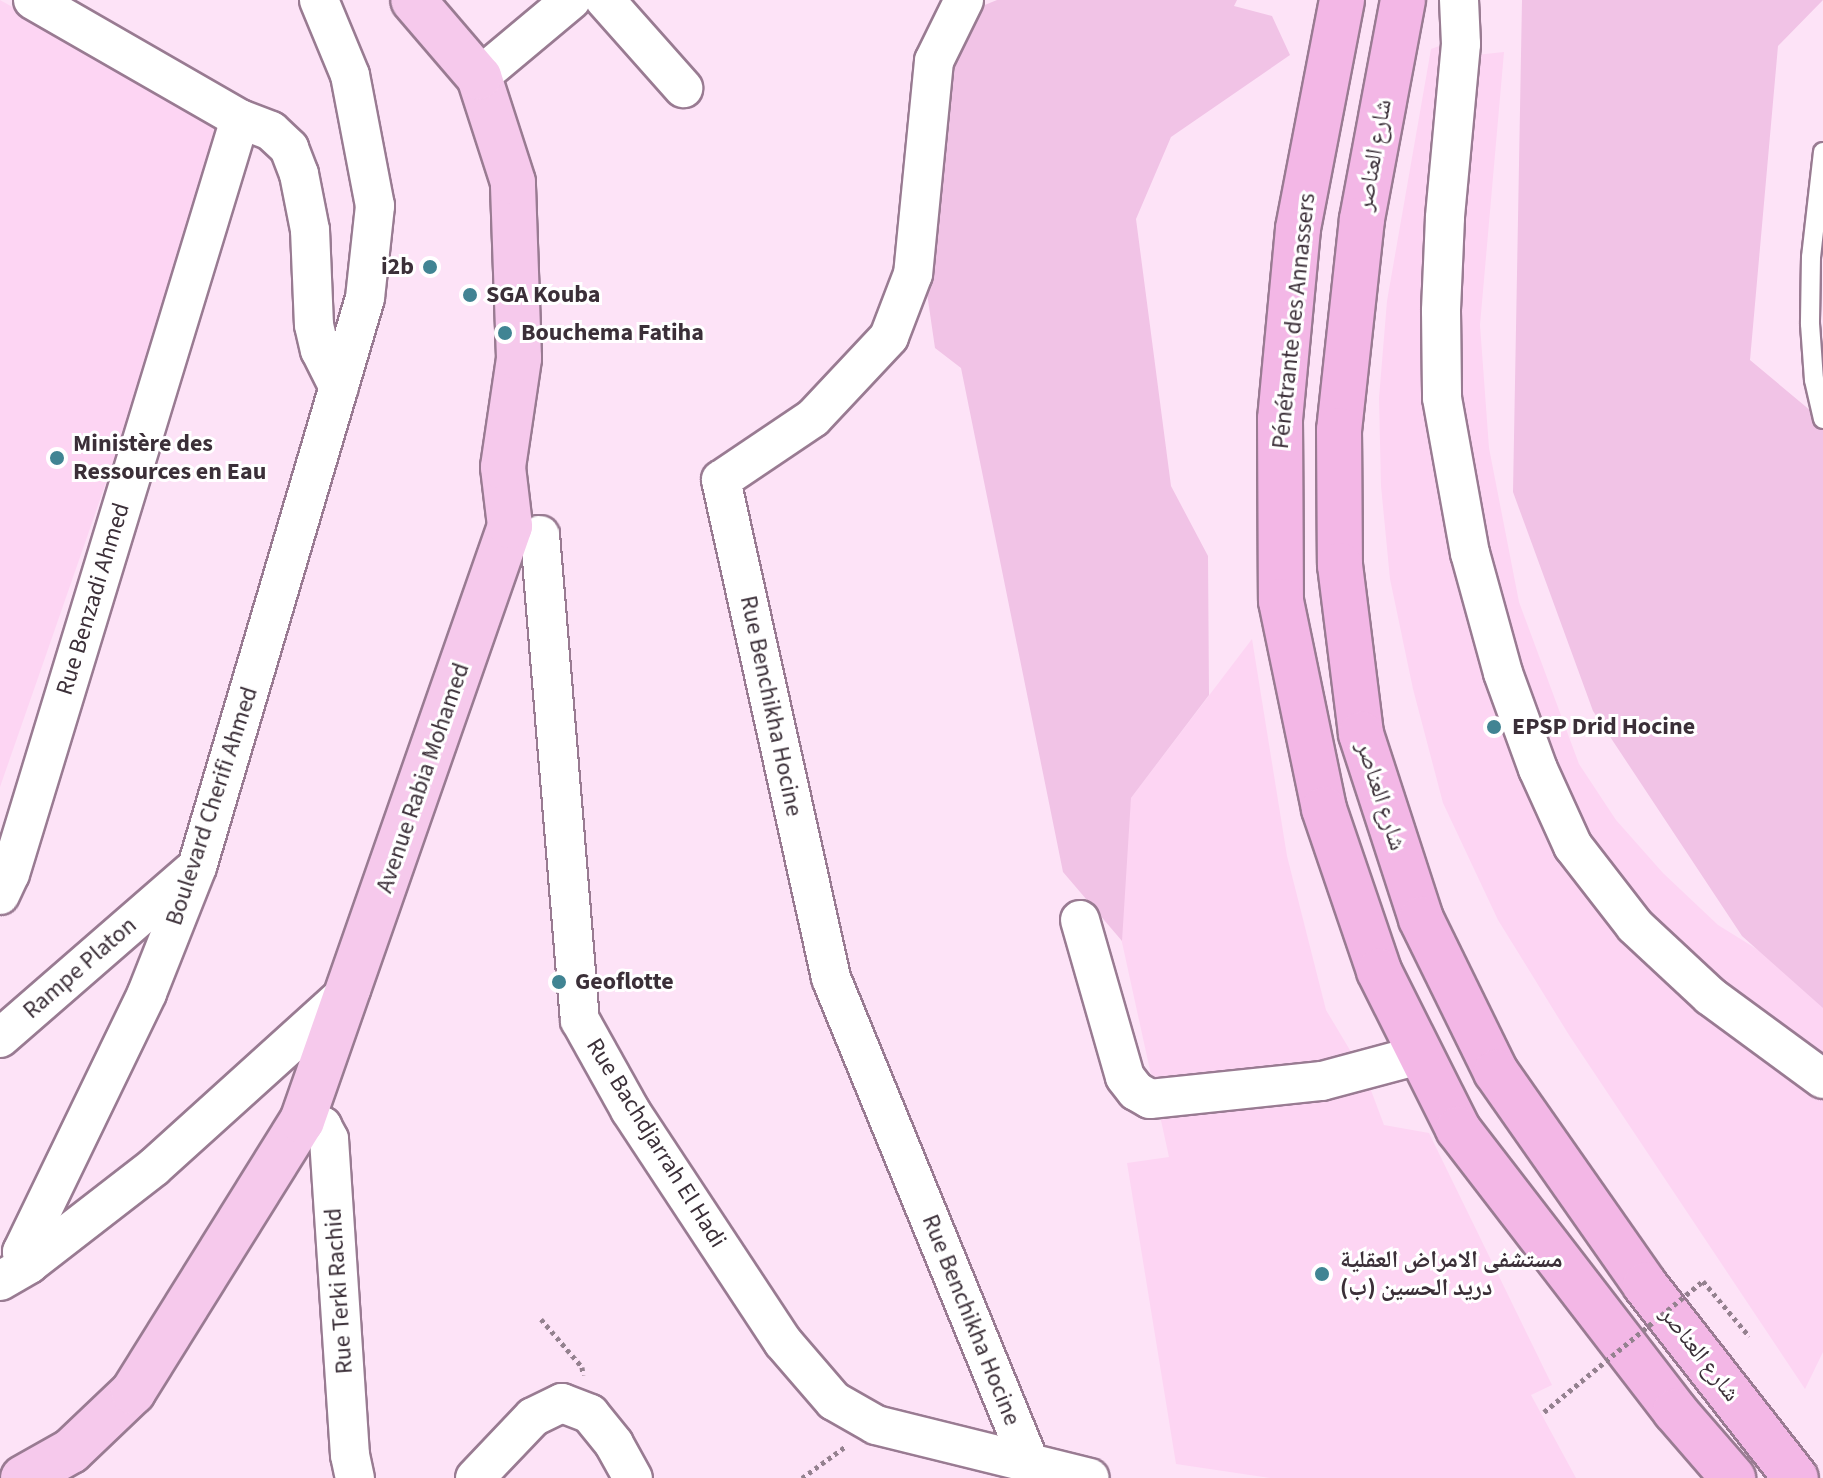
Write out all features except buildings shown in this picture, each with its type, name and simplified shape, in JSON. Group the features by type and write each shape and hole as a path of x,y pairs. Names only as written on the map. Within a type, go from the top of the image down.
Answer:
{"highway":[{"name":"Pénétrante des Annassers","path":"1342,0 1298,229 1280,419 1281,601 1324,809 1379,971 1458,1129 1675,1411 1733,1478"},
{"name":"شارع العناصر","path":"1403,0 1362,219 1339,430 1340,565 1361,734 1421,919 1496,1072 1645,1285 1800,1473"},
{"path":"1675,1411 1702,1478"}],"main road":[{"name":"Avenue Rabia Mohamed","path":"23,1478 71,1451 133,1392 302,1121 325,1048 351,989 510,526 503,467 519,358 513,182 479,77 413,0"}],"street":[{"path":"33,0 240,119 271,131 289,148 299,174 310,230 314,325 320,350 339,388"},
{"name":"Boulevard Cherifi Ahmed","path":"14,1273 147,993 197,867 365,298 375,206 350,75 319,0"},
{"path":"479,77 571,0"},
{"path":"605,0 683,88"},
{"name":"Rue Benchikha Hocine","path":"964,0 934,61 913,274 889,337 813,418 721,480 831,978 1030,1464"},
{"path":"1459,0 1461,44 1442,295 1442,398 1470,553 1503,673 1538,769 1573,846 1635,926 1710,996 1823,1079"},
{"name":"Rue Benzadi Ahmed","path":"0,895 10,874 240,119"},
{"name":"Rue Bachdjarrah El Hadi","path":"540,535 580,1020 630,1110 783,1342 834,1401 876,1425 1090,1478"},
{"name":"Rampe Platon","path":"0,1038 197,867"},
{"path":"1080,920 1125,1077 1136,1091 1150,1099 1322,1081 1419,1055"},
{"path":"14,1273 154,1167 351,989"},
{"name":"Rue Terki Rachid","path":"302,1121 322,1126 329,1139 350,1455 355,1478"},
{"path":"475,1478 533,1417 562,1403 590,1414 614,1444 633,1478"}],"lane":[{"path":"1823,152 1811,257 1810,324 1814,380 1823,419"}],"path":[{"path":"1544,1412 1703,1281 1749,1336"},
{"path":"541,1319 582,1367 590,1414"},
{"path":"802,1478 876,1425"}],"shaded area":[{"name":"Ministère des Ressources en Eau","path":"0,0 229,129 0,787"},
{"path":"997,0 1237,0 1234,6 1272,16 1290,55 1171,137 1136,219 1171,486 1208,556 1209,695 1131,798 1122,941 1063,872 961,368 935,348 915,211 948,20"},
{"path":"1522,0 1823,0 1778,46 1750,360 1823,421 1823,1008 1742,936 1593,711 1513,492"},
{"name":"EPSP Drid Hocine","path":"1453,41 1476,55 1504,52 1480,325 1489,448 1519,602 1579,764 1616,820 1663,873 1718,925 1823,990 1823,1352 1805,1389 1569,1035 1498,920 1443,803 1413,689 1390,579 1381,486 1379,398 1387,301 1431,49"},
{"name":"مستشفى الامراض العقلية دريد الحسين (ب)","path":"1252,639 1287,856 1326,1010 1366,1077 1384,1125 1429,1133 1552,1385 1531,1395 1576,1478 1270,1478 1176,1464 1127,1163 1169,1157 1116,915 1131,798"}],"place":[{"name":"i2b","path":"430,267"},
{"name":"SGA Kouba","path":"470,295"},
{"name":"Bouchema Fatiha","path":"505,333"},
{"name":"Ministère des Ressources en Eau","path":"57,458"},
{"name":"EPSP Drid Hocine","path":"1494,727"},
{"name":"Geoflotte","path":"559,982"},
{"name":"مستشفى الامراض العقلية دريد الحسين (ب)","path":"1322,1274"}]}
